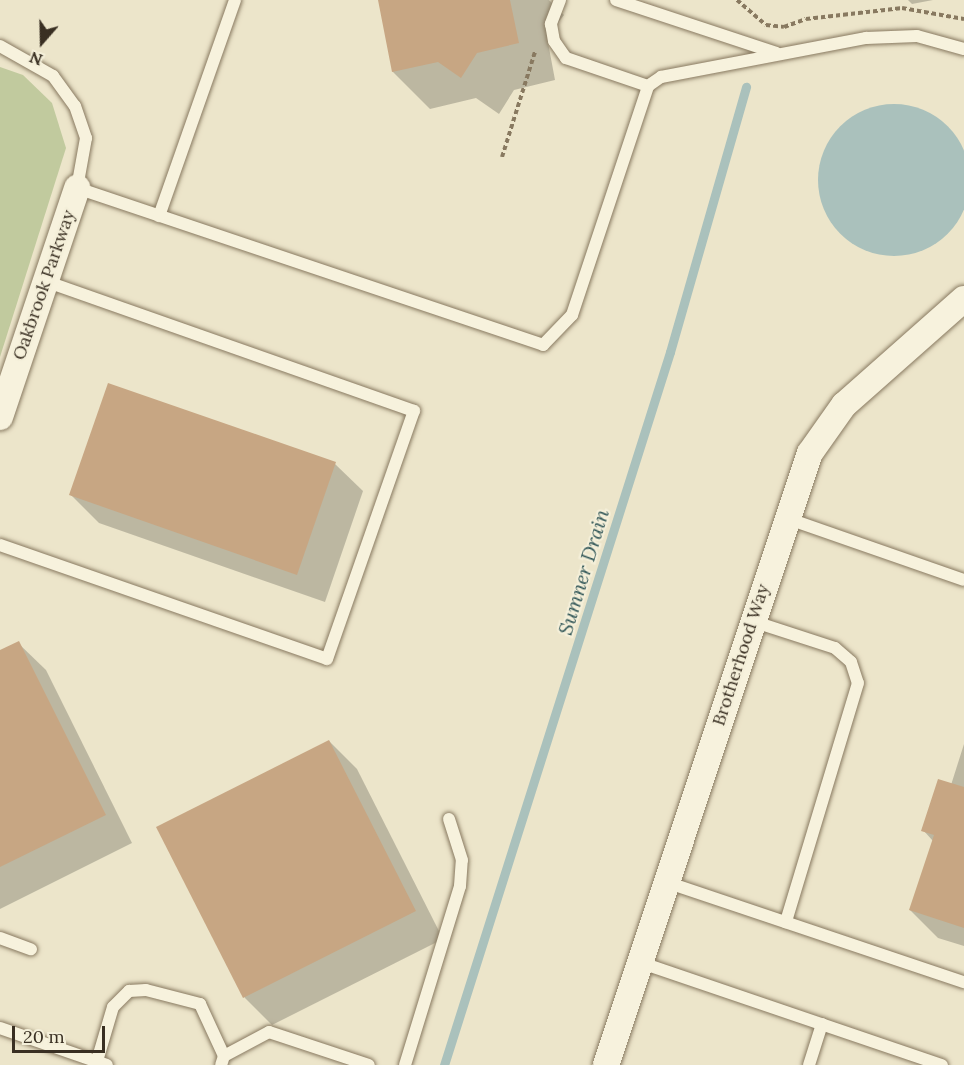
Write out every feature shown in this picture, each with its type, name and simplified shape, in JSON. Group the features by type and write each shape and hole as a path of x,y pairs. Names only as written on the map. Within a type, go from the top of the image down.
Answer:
{"street":[{"name":"Oakbrook Parkway","path":"0,417 77,188"},
{"name":"Brotherhood Way","path":"606,1065 785,518 810,453 844,405 964,299"}],"lane":[{"path":"159,216 235,0"},
{"path":"560,0 551,24 554,41 566,58 648,86"},
{"path":"616,0 777,53"},
{"path":"0,46 53,76 75,106 86,138 77,188 543,345 572,315 648,86 662,77 777,53 917,36 964,49"},
{"path":"0,545 327,659 414,411 45,281"},
{"path":"785,518 964,580"},
{"path":"752,621 835,648 851,662 858,684 786,922"},
{"path":"405,1065 460,886 462,860 449,819"},
{"path":"666,882 964,982"},
{"path":"0,938 31,949"},
{"path":"639,962 942,1065"},
{"path":"0,1028 102,1063 114,1007 129,991 146,990 200,1004 223,1060 268,1032 369,1065"},
{"path":"809,1065 822,1024"}],"path":[{"path":"737,0 766,25 902,8 964,19"},
{"path":"502,157 534,67 536,46"}],"green space":[{"path":"0,67 23,75 52,103 66,148 0,357"}],"water":[{"path":"894,104 923,110 936,117 947,127 957,138 964,151 970,180 964,209 957,222 947,233 936,243 923,250 894,256 865,250 852,243 841,233 831,222 824,209 818,180 824,151 831,138 841,127 852,117 865,110"}],"building":[{"path":"378,0 510,0 519,43 477,53 461,78 438,62 392,72"},
{"path":"108,383 336,462 297,575 69,495"},
{"path":"19,641 106,815 0,867 0,650"},
{"path":"329,740 416,911 243,998 156,827"},
{"path":"938,779 964,787 964,928 909,910 934,835 921,831"}],"waterway":[{"name":"Sumner Drain","path":"444,1065 670,352 746,87"}]}
